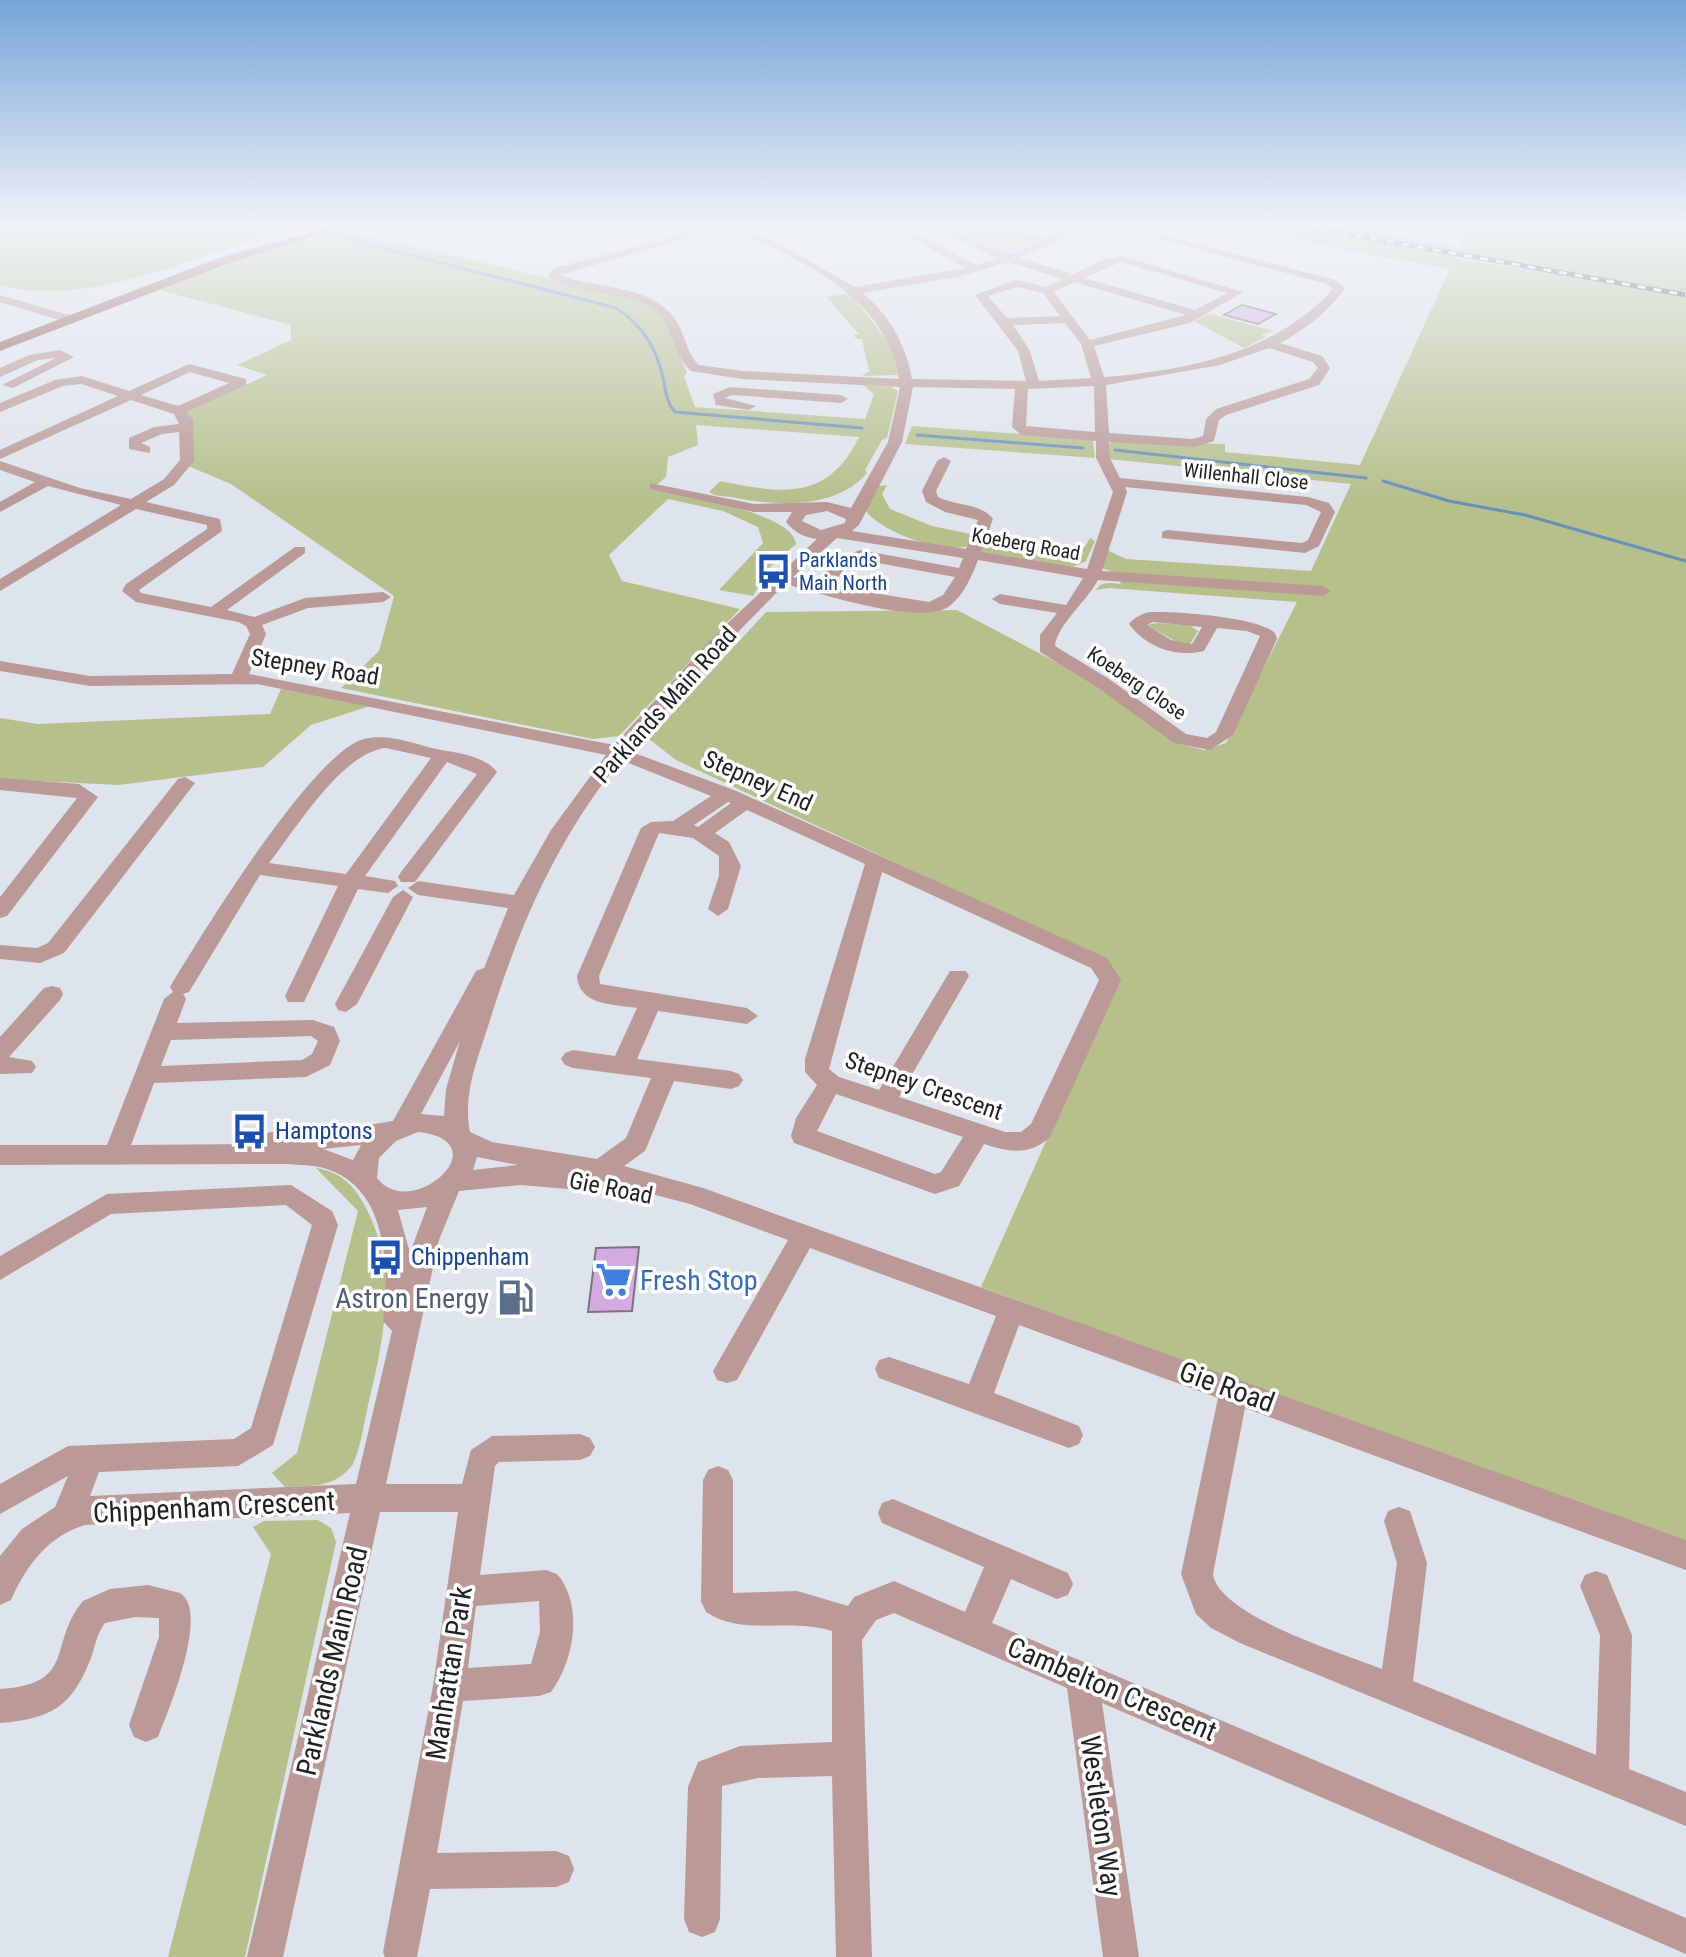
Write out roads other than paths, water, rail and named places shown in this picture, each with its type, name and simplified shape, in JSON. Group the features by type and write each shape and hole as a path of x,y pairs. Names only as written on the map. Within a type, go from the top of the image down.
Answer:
{"main road":[{"path":"0,334 39,318"},
{"path":"0,347 76,318"}],"street":[{"path":"67,318 72,320"},
{"path":"668,318 688,363 695,368 906,383 1028,384 1098,380 1194,368 1270,344 1312,318"},
{"path":"853,518 900,430 906,409 904,358 896,339 878,318"},
{"path":"1003,318 1024,351 1028,384 1021,430 1203,441 1210,435 1213,419 1221,412 1314,382 1324,368 1314,358 1270,344"},
{"path":"1087,344 1133,336 1188,318"},
{"path":"1007,322 1070,319 1087,344 1098,380 1103,458 1117,482"},
{"path":"0,408 63,382 82,380 135,395 179,411 241,382 189,368 141,389 135,395 0,455"},
{"path":"798,395 808,377"},
{"path":"3,380 36,393"},
{"path":"749,406 721,402 718,397 730,391 841,399"},
{"path":"0,586 169,482 187,461 186,427 179,411"},
{"path":"145,450 134,446 134,441 159,430 186,427"},
{"path":"776,584 821,588 901,605 932,607 943,603 973,556 985,516 950,509 931,499 929,491 944,461"},
{"path":"729,504 798,527 796,515 864,486 883,464"},
{"path":"0,465 46,481 211,520 216,524 214,531 132,587 131,593 253,623 305,603 383,597"},
{"path":"0,508 46,481"},
{"name":"Willenhall Close","path":"1117,482 1308,501 1324,506 1328,512 1314,543 1301,549 1167,535"},
{"name":"Koeberg Close","path":"1117,482 1120,492 1116,510 1090,575 1046,639 1048,651 1103,683 1180,739 1197,745 1221,740 1269,639 1267,633 1255,627 1212,623"},
{"path":"655,486 754,508 815,507"},
{"name":"Koeberg Road","path":"815,507 840,508 885,535 925,546"},
{"name":"Parklands Main Road","path":"460,1136 454,1116 460,1075 500,952 521,903 567,820 617,752 776,584 835,533 848,528 853,518"},
{"name":"Koeberg Road","path":"798,527 1121,579 1323,591"},
{"name":"Parklands Main Road","path":"776,584 803,546 798,527"},
{"path":"214,612 300,550"},
{"path":"821,588 842,562 860,555 963,574"},
{"path":"1000,599 1068,610"},
{"path":"239,678 258,634 253,623"},
{"name":"Stepney Road","path":"0,666 90,681 239,678 286,683 491,722 617,752"},
{"path":"116,1153 178,993 254,868 340,762 366,744 386,742 472,763 488,772 404,887 346,1004"},
{"name":"Stepney End","path":"617,752 736,798 875,863"},
{"path":"296,996 351,881 442,756"},
{"path":"0,952 40,956 56,948 185,783"},
{"path":"0,784 79,790 88,797 0,911"},
{"path":"736,798 679,826 651,828 588,976 589,987 597,993 747,1016"},
{"path":"701,834 736,798"},
{"path":"679,826 701,834 729,858 731,867 718,909"},
{"name":"Stepney Crescent","path":"875,863 1094,961 1109,975 1109,985 1041,1130 1032,1139 1018,1143 831,1083 820,1076 816,1063 875,863"},
{"path":"254,868 521,903"},
{"name":"Parklands Main Road","path":"398,1128 474,991 500,952"},
{"path":"885,1100 958,976"},
{"path":"0,1052 52,994"},
{"path":"622,1065 651,1002"},
{"path":"146,1075 306,1068 322,1059 329,1041 326,1033 313,1028 164,1032"},
{"path":"573,1059 731,1080"},
{"path":"600,1170 636,1144 666,1071"},
{"path":"831,1083 802,1129 806,1138 935,1184 950,1179 979,1132"},
{"path":"0,1155 287,1154 329,1159 371,1187 409,1202 451,1185 466,1159 460,1136 435,1123 336,1139 144,1147 116,1153"},
{"path":"371,1187 364,1164 371,1149 398,1128"},
{"name":"Gie Road","path":"460,1136 488,1151 646,1180 1012,1309 1686,1555"},
{"path":"636,1144 646,1180"},
{"name":"Gie Road","path":"451,1185 521,1175 569,1178 767,1222"},
{"name":"Parklands Main Road","path":"265,1957 429,1229 451,1185"},
{"name":"Parklands Main Road","path":"371,1187 391,1222 398,1256 400,1293 394,1346 398,1366"},
{"path":"0,1269 107,1204 291,1195 323,1218 321,1240 263,1436 238,1452 68,1460 0,1500"},
{"path":"727,1371 804,1235"},
{"path":"977,1400 1012,1309"},
{"path":"889,1369 1069,1435"},
{"path":"1242,1393 1236,1433 1223,1448 1197,1574 1201,1595 1228,1622 1686,1809"},
{"name":"Manhattan Park","path":"401,1952 449,1686 481,1460 492,1449 580,1447"},
{"path":"67,1515 90,1459"},
{"path":"718,1480 717,1601 732,1609 797,1607 831,1614 851,1623 845,1646 854,1957"},
{"path":"368,1498 475,1498"},
{"name":"Chippenham Crescent","path":"0,1589 18,1553 42,1530 67,1515 85,1511 368,1498"},
{"path":"893,1513 1057,1584"},
{"path":"1395,1690 1412,1563 1399,1521"},
{"path":"974,1629 1003,1560"},
{"path":"449,1686 539,1680 551,1665 558,1604 552,1589 546,1585 462,1592"},
{"path":"1596,1586 1616,1635 1612,1778"},
{"name":"Cambelton Crescent","path":"851,1623 870,1604 894,1597 1686,1936"},
{"path":"0,1706 35,1705 61,1684 87,1621 100,1607 120,1602 166,1602 175,1608 175,1637 146,1725"},
{"name":"Westleton Way","path":"1082,1675 1121,1957"},
{"path":"702,1919 705,1787 709,1776 723,1767 766,1761 848,1759"},
{"path":"414,1871 556,1869"}],"waterway":[{"path":"629,318 648,339 675,412 862,428"},
{"path":"917,435 1083,448"},
{"path":"1115,450 1366,478"},
{"path":"1383,481 1449,501 1525,515 1686,561"}],"place":[{"name":"Parklands Main North","path":"773,571"},
{"name":"Hamptons","path":"249,1131"},
{"name":"Chippenham","path":"385,1257"},
{"name":"Fresh Stop","path":"614,1280"},
{"name":"Astron Energy","path":"515,1298"}]}
